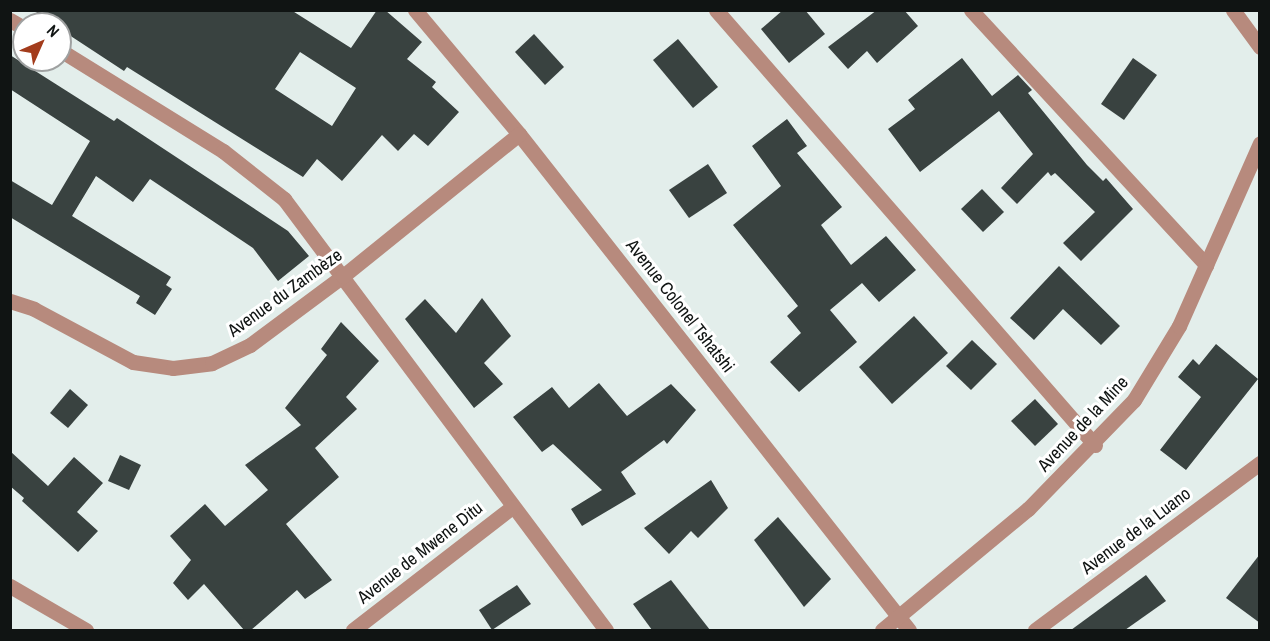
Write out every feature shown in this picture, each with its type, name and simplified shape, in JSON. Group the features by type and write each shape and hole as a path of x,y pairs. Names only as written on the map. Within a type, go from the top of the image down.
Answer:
{"street":[{"name":"Avenue Colonel Tshatshi","path":"415,10 519,134 909,630"},
{"path":"716,10 1095,445"},
{"path":"971,10 1206,265"},
{"path":"1233,10 1260,47"},
{"path":"72,59 265,181 284,199 606,630"},
{"name":"Avenue du Zambèze","path":"10,301 34,309 132,362 192,368 232,355 250,345 343,276 519,134"},
{"name":"Avenue de la Mine","path":"882,630 990,544 1095,445 1134,400 1166,354 1260,143"},
{"name":"Avenue de la Luano","path":"1035,630 1260,463"},
{"name":"Avenue de Mwene Ditu","path":"353,630 512,507"},
{"path":"10,586 86,630"}],"building":[{"path":"33,10 291,10 351,48 377,10 385,10 422,42 407,59 436,82 432,87 459,112 428,146 414,134 398,151 382,135 342,181 317,159 303,177 127,67 124,71 72,37 72,12 36,12","holes":["300,52 356,88 332,126 275,89"]},
{"path":"783,10 805,10 825,34 789,63 761,29"},
{"path":"877,10 904,10 918,26 877,63 867,51 848,69 828,47"},
{"path":"534,34 564,67 545,85 515,52"},
{"path":"678,39 718,87 693,108 653,60"},
{"path":"10,55 12,56 12,72 37,72 114,121 117,118 288,231 309,256 278,281 253,248 150,179 133,202 96,176 72,216 171,277 166,285 172,289 155,315 136,303 140,296 10,217 10,180 52,205 90,141 10,89"},
{"path":"962,58 992,96 1018,75 1032,90 1028,93 1087,165 1103,181 1106,178 1133,209 1081,261 1063,243 1095,212 1055,173 1051,176 1048,172 1017,204 1001,188 1033,154 999,111 920,172 888,129 915,109 908,100"},
{"path":"1133,58 1157,75 1124,120 1101,104"},
{"path":"787,119 807,146 797,153 842,207 821,225 851,265 886,236 916,270 879,302 862,283 830,310 857,342 799,392 770,362 801,333 787,316 798,306 733,225 781,186 752,146"},
{"path":"708,164 727,193 689,218 669,190"},
{"path":"982,189 1004,212 983,232 961,209"},
{"path":"1059,266 1120,326 1101,345 1063,309 1034,340 1010,318"},
{"path":"482,298 511,336 484,363 503,384 474,408 405,319 425,299 456,333"},
{"path":"914,316 948,353 892,404 859,367"},
{"path":"341,322 379,361 346,397 357,409 315,448 339,477 286,524 332,580 305,599 297,590 251,630 244,630 204,584 188,600 173,583 191,560 170,536 205,504 225,526 268,490 245,465 301,425 285,408 327,355 321,349"},
{"path":"972,340 997,364 971,390 946,366"},
{"path":"1216,344 1258,379 1186,470 1160,450 1201,397 1178,377 1193,359 1199,365"},
{"path":"599,383 627,416 671,384 696,410 667,444 664,440 621,472 636,494 582,526 571,509 602,490 553,444 542,452 513,417 552,387 569,408"},
{"path":"70,389 88,405 68,428 50,413"},
{"path":"1035,399 1058,424 1035,446 1011,421"},
{"path":"10,451 48,486 74,457 103,483 77,512 98,531 78,552 22,501 24,498 10,486"},
{"path":"120,455 141,465 129,490 108,481"},
{"path":"711,480 728,508 698,538 691,531 669,554 644,528"},
{"path":"778,517 831,579 804,607 754,540"},
{"path":"1260,554 1260,623 1226,598"},
{"path":"1146,575 1166,601 1125,630 1071,630"},
{"path":"671,580 710,630 652,630 633,604"},
{"path":"517,585 531,604 492,630 479,610"}]}
